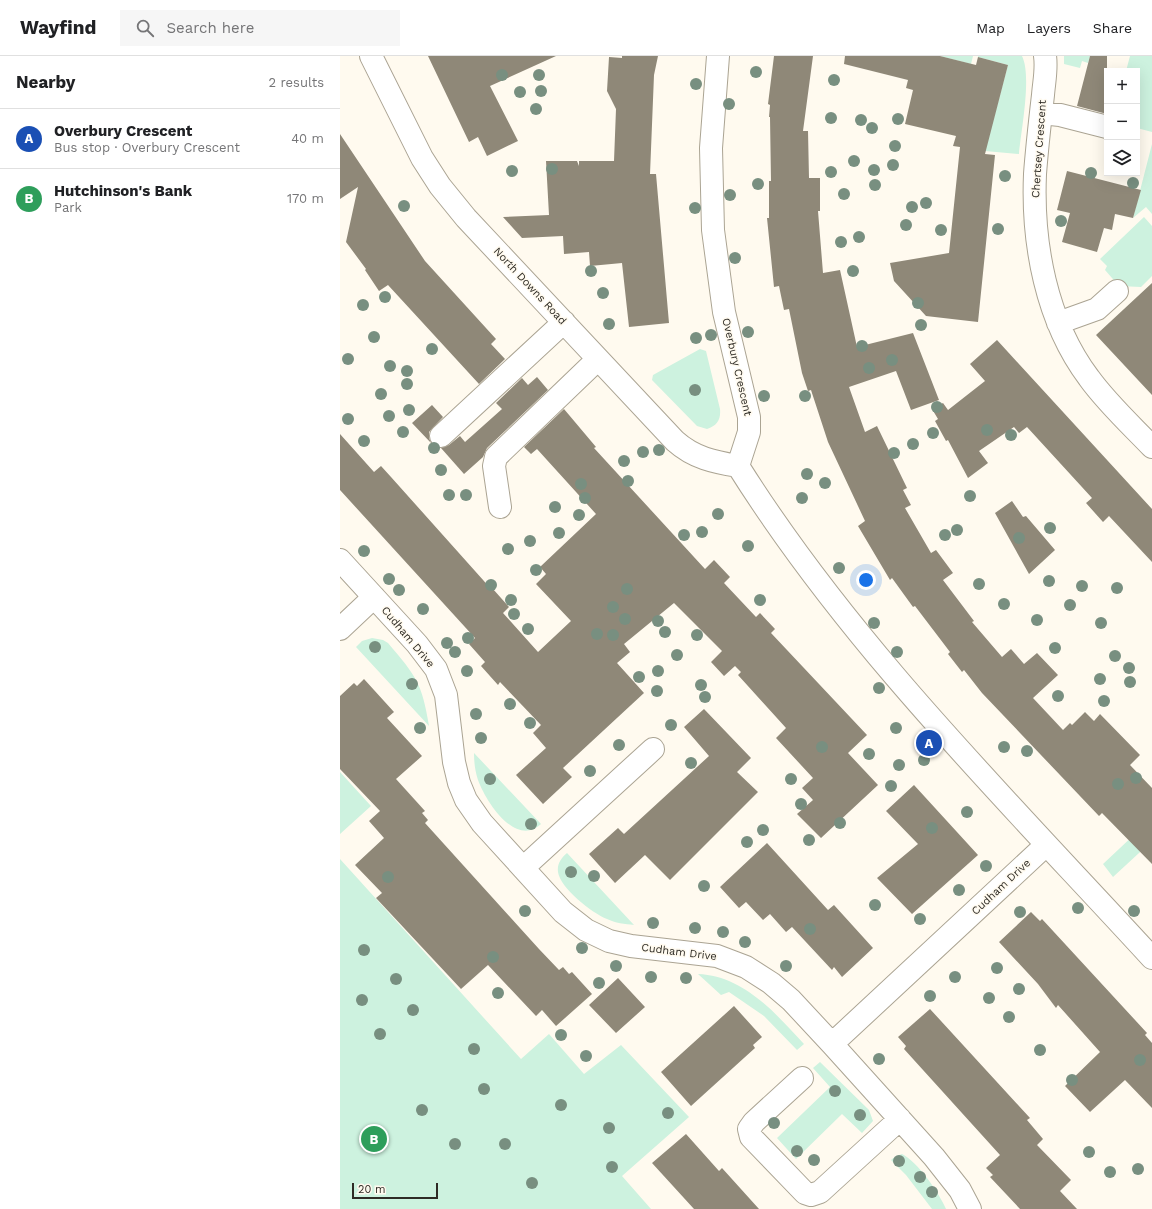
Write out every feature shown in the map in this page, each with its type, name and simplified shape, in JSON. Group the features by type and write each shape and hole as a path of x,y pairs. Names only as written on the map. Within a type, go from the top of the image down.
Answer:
{"street":[{"name":"North Downs Road","path":"371,56 413,143 440,186 474,226 682,447 694,455 708,460 738,466"},
{"name":"Overbury Crescent","path":"718,56 712,112 711,196 720,289 749,417 749,432 738,466"},
{"name":"Chertsey Crescent","path":"1045,56 1045,74 1035,174 1036,226 1043,270 1058,323 1065,339 1088,378 1152,447"},
{"path":"1041,112 1060,115 1104,126"},
{"path":"1058,323 1097,309 1117,291"},
{"path":"441,436 564,322"},
{"path":"500,507 494,466 496,457 598,359"},
{"path":"738,466 777,525 873,650 1046,845 1152,958"},
{"name":"Cudham Drive","path":"340,560 417,644 436,669 446,695 454,762 462,792 470,807 482,823 563,912 578,924 598,936 631,946 717,956 746,967 779,990 832,1044 948,1173 970,1209"},
{"name":"Cudham Drive","path":"340,629 374,597"},
{"path":"523,868 652,749"},
{"name":"Cudham Drive","path":"832,1044 1046,845"},
{"path":"802,1078 754,1122 749,1129 752,1137 805,1193 811,1195 820,1192 900,1119"}],"green space":[{"path":"940,56 973,56 971,64"},
{"path":"978,56 1022,56 1025,65 1026,90 1019,154 985,151 1008,65"},
{"path":"1064,56 1090,56 1088,63 1082,61 1080,68 1064,64"},
{"path":"1130,56 1152,56 1152,132 1140,129 1140,68 1127,68"},
{"path":"1152,144 1152,214 1146,207 1133,218"},
{"path":"1144,217 1152,226 1152,276 1141,287 1119,286 1105,270 1107,266 1100,259"},
{"path":"700,349 706,351 720,409 718,422 707,429 697,426 652,380 653,375"},
{"path":"372,638 383,640 388,643 411,672 424,700 429,726 356,647 362,641"},
{"path":"474,753 541,824 531,830 522,830 512,826 503,819 488,800 478,780 474,763"},
{"path":"340,772 371,806 340,834"},
{"path":"1152,818 1152,841 1113,877 1103,864"},
{"path":"567,853 634,925 620,923 601,916 585,906 570,892 564,885 558,872 560,861"},
{"path":"340,859 521,1059 549,1034 584,1074 621,1045 689,1117 622,1176 651,1209 340,1209"},
{"path":"698,974 715,976 730,981 744,989 757,998 782,1020 804,1044 797,1050 764,1016 729,992 721,995"},
{"path":"820,1062 869,1110 873,1121 862,1133 842,1114 796,1159 777,1138 830,1087 813,1068"},
{"path":"902,1154 915,1164 927,1178 946,1209 932,1209 906,1175 891,1160"}],"building":[{"path":"428,56 556,56 490,86 518,141 487,156 478,137 469,142"},
{"path":"622,56 658,56 654,75 650,174 656,174 669,323 629,327 622,263 590,266 589,252 564,254 563,236 522,238 503,217 549,215 546,161 577,161 579,166 579,161 614,161 616,109 607,91 609,57 622,58"},
{"path":"774,56 813,56 803,131 808,131 809,178 820,178 820,211 818,211 823,273 840,270 857,347 913,333 939,400 911,410 896,371 849,387 865,432 877,426 907,488 903,490 911,505 905,508 931,553 936,550 953,573 943,580 974,621 972,622 1002,657 1011,649 1024,664 1037,653 1058,675 1033,698 1063,730 1070,723 1072,725 1085,712 1094,721 1100,714 1140,755 1130,765 1152,788 1152,864 1102,813 1099,816 982,693 964,670 962,672 948,654 950,652 915,606 913,607 892,578 890,580 858,526 865,521 828,442 811,390 808,391 802,373 789,309 784,310 779,286 774,287 767,218 769,218 769,181 771,181 770,105 768,104"},
{"path":"845,56 940,56 976,65 978,57 1008,65 985,154 995,155 978,322 926,316 894,281 890,263 949,253 960,147 953,146 956,136 905,124 913,90 906,88 908,80 844,64"},
{"path":"1090,56 1107,56 1107,68 1104,68 1104,113 1077,106"},
{"path":"340,134 425,261 496,339 491,344 505,359 479,384 388,285 379,291 365,270 366,269 346,242 358,187 340,199"},
{"path":"1067,171 1141,190 1133,218 1115,214 1112,230 1104,228 1097,252 1062,242 1070,213 1057,210"},
{"path":"1152,283 1152,395 1096,335"},
{"path":"997,340 1152,509 1152,562 1109,516 1103,522 1086,503 1092,498 1027,427 1019,433 1014,427 979,451 988,463 968,478 948,440 946,441 935,421 938,419 932,409 943,403 948,410 985,381 970,364"},
{"path":"537,377 548,390 487,448 483,457 464,474 441,448 449,445 460,436 465,442 502,409 496,403 522,378 528,385"},
{"path":"432,405 443,417 429,432 431,443 412,423"},
{"path":"564,409 596,447 594,448 705,569 714,560 730,577 724,583 756,617 760,613 775,629 771,633 867,735 848,753 878,785 821,838 797,814 813,800 802,788 813,778 776,738 786,728 738,675 741,672 735,666 724,676 711,662 722,651 674,603 624,644 630,652 617,663 644,693 563,768 572,777 543,804 516,775 546,748 533,733 541,725 500,682 498,685 481,666 485,662 469,644 475,638 340,490 340,434 374,472 381,466 492,590 493,589 509,607 503,613 538,652 571,621 536,584 546,574 540,567 596,514 537,449 531,454 524,447"},
{"path":"1012,501 1023,517 1026,516 1055,550 1029,574 995,513"},
{"path":"364,679 394,712 387,718 422,756 396,779 425,811 422,813 428,820 425,823 559,970 563,967 569,974 572,972 592,994 556,1026 542,1010 536,1016 488,965 461,989 376,898 382,893 355,865 384,838 369,821 380,811 340,769 340,696 354,683 357,686"},
{"path":"704,709 751,758 737,772 758,792 670,880 645,855 615,883 589,854 618,828 624,834 709,756 684,727"},
{"path":"914,785 978,855 912,914 877,878 918,844 886,811"},
{"path":"767,843 828,910 834,905 873,948 842,977 834,967 832,970 792,927 786,932 770,914 763,920 746,902 739,908 720,887"},
{"path":"1031,912 1040,921 1042,919 1147,1033 1145,1035 1152,1043 1152,1108 1125,1080 1090,1112 1065,1086 1100,1052 1058,1005 1056,1008 1038,984 999,942"},
{"path":"618,978 645,1007 616,1033 589,1005"},
{"path":"734,1006 762,1037 753,1045 755,1048 691,1106 661,1072"},
{"path":"930,1009 1030,1118 1027,1120 1043,1139 1037,1145 1071,1180 1060,1191 1077,1209 1020,1209 990,1177 993,1175 986,1168 1000,1155 904,1049 906,1046 898,1037"},
{"path":"686,1134 719,1171 722,1168 759,1209 694,1209 652,1163"}],"place":[{"name":"Overbury Crescent","path":"929,743"},
{"name":"Hutchinson's Bank","path":"374,1139"}]}
